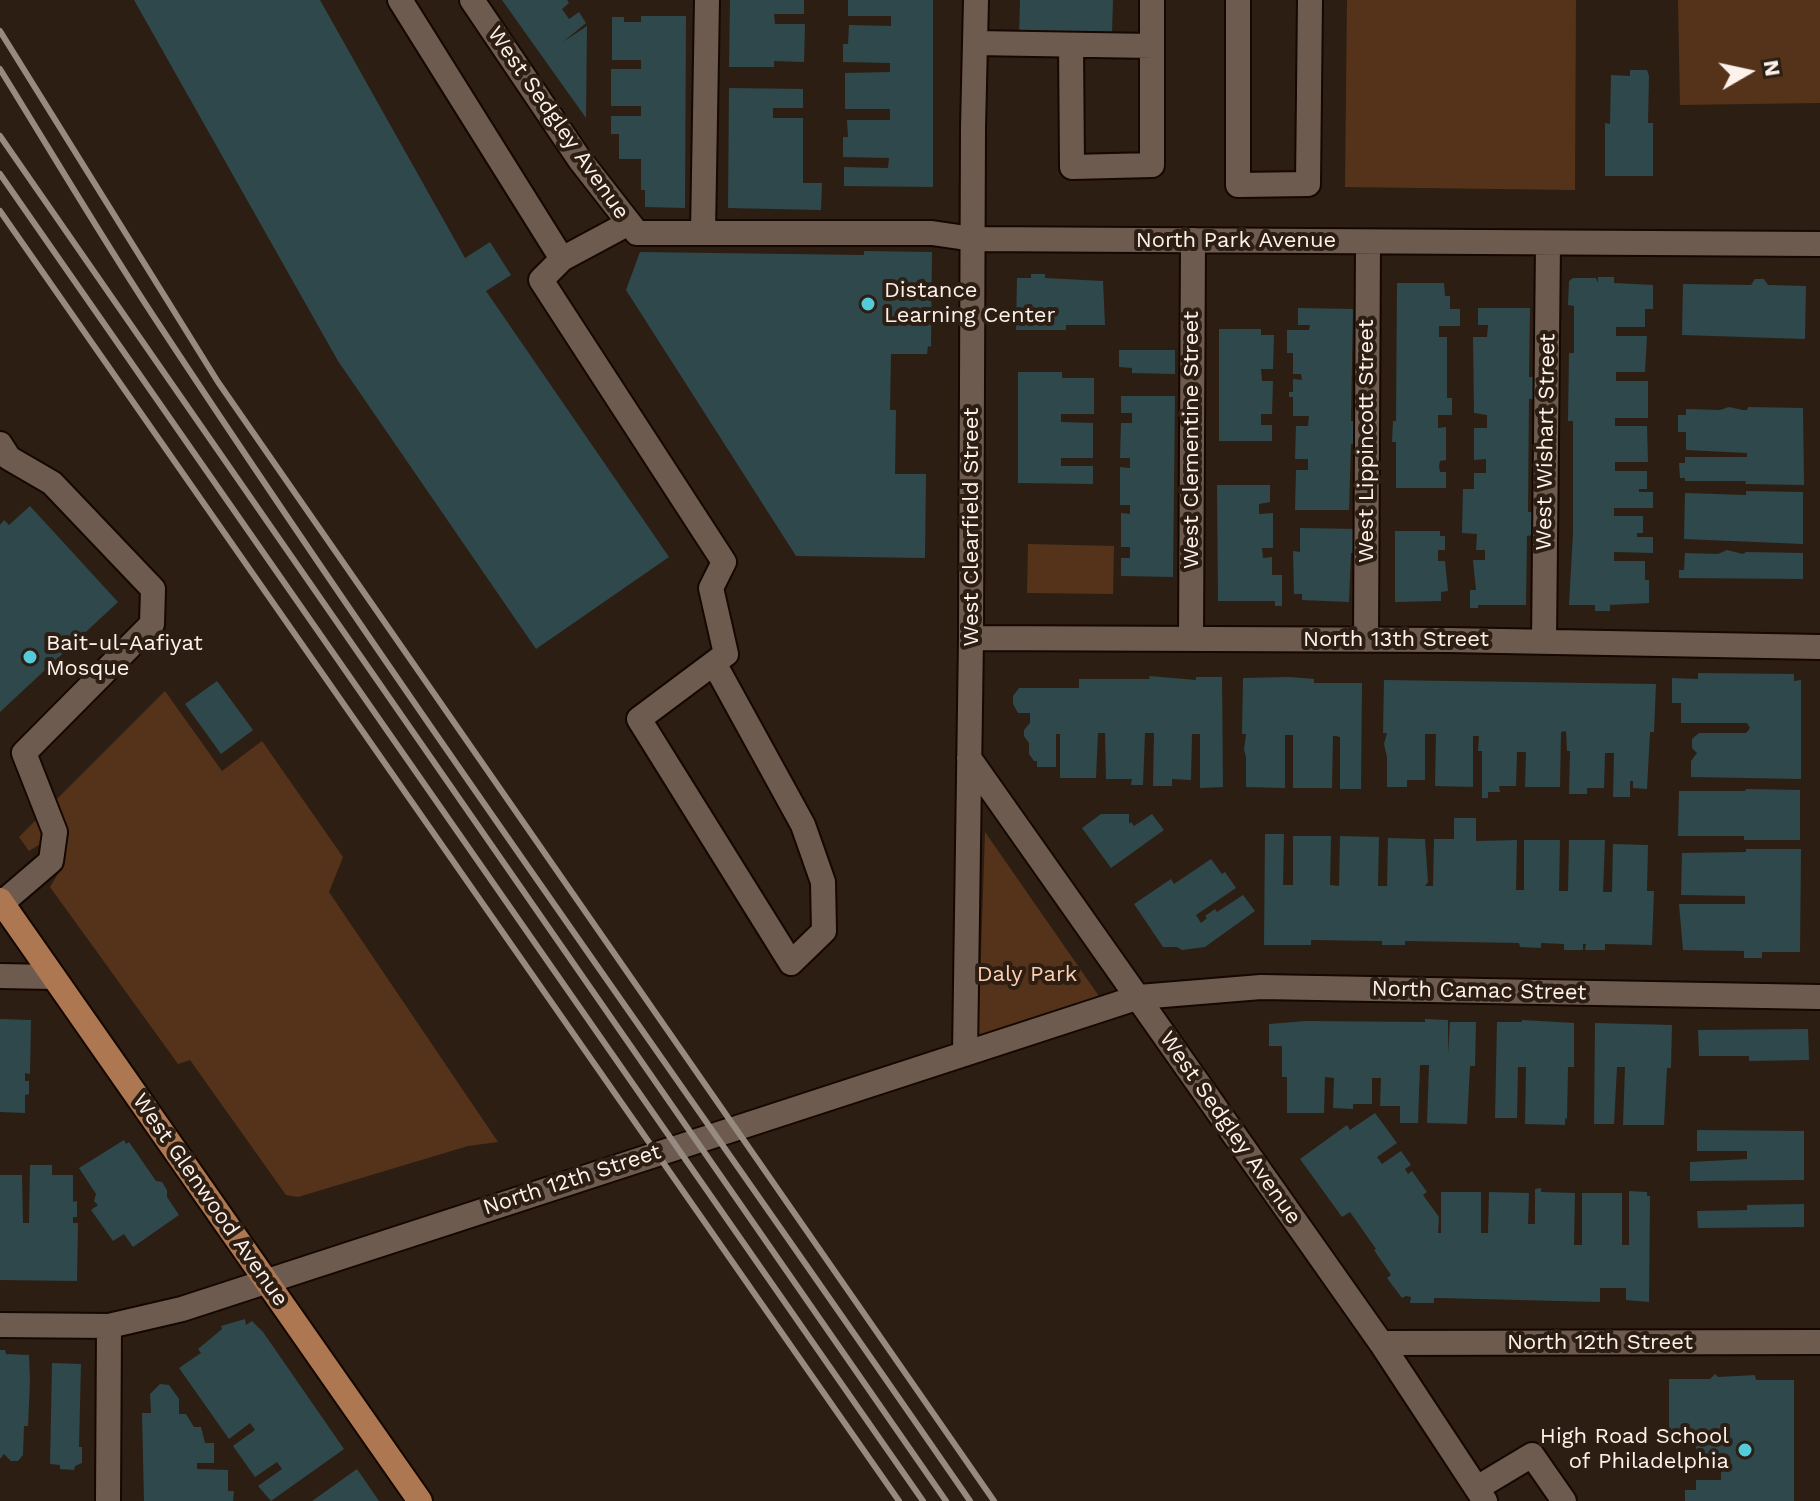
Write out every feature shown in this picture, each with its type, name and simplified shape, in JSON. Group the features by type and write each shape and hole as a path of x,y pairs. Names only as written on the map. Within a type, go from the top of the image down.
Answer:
{"main road":[{"name":"West Glenwood Avenue","path":"1,902 420,1501"}],"street":[{"path":"400,0 562,259"},
{"name":"West Sedgley Avenue","path":"472,0 580,160 637,233 652,232"},
{"path":"703,232 707,0"},
{"name":"West Clearfield Street","path":"965,1054 976,0"},
{"path":"1071,45 1072,167 1152,165 1152,0"},
{"path":"1238,0 1238,185 1308,184 1310,0"},
{"path":"975,43 1152,46"},
{"path":"629,223 562,259 541,280 724,562 711,588 726,654 639,719 791,963 824,931 823,882 803,825 714,663"},
{"name":"North Park Avenue","path":"652,232 932,233 973,239 1820,244"},
{"name":"West Clementine Street","path":"1191,639 1193,240"},
{"name":"West Lippincott Street","path":"1366,640 1368,242"},
{"name":"West Wishart Street","path":"1544,642 1548,243"},
{"path":"1,902 51,861 55,832 24,753 152,624 153,589 52,483 3,456"},
{"name":"North 13th Street","path":"971,638 1820,647"},
{"name":"West Sedgley Avenue","path":"969,758 1381,1343 1481,1494"},
{"path":"0,976 53,977"},
{"name":"North Camac Street","path":"1139,997 1261,987 1820,997"},
{"name":"North 12th Street","path":"0,1325 109,1326 182,1309 1139,997"},
{"path":"108,1501 109,1326"},
{"name":"North 12th Street","path":"1381,1343 1820,1342"},
{"path":"1481,1494 1532,1455 1564,1501"}],"green space":[{"path":"1347,0 1576,0 1575,190 1345,187"},
{"path":"1678,0 1820,0 1820,103 1680,105"},
{"path":"1028,544 1114,546 1113,594 1027,593"},
{"path":"165,691 222,771 262,741 343,857 329,892 498,1142 468,1146 298,1197 286,1195 190,1060 178,1064 50,887 59,872 42,843 29,851 19,837"},
{"name":"Daly Park","path":"985,832 1101,999 978,1042"}],"building":[{"path":"134,0 320,0 465,258 490,242 511,275 486,291 669,557 536,649 338,361"},
{"path":"502,0 567,0 569,3 562,9 569,19 579,12 586,23 563,42 587,26 586,118"},
{"path":"730,0 804,0 804,14 774,14 775,24 805,24 804,62 774,61 774,67 729,67"},
{"path":"848,0 933,0 933,187 844,186 844,167 888,168 889,158 843,157 843,137 848,137 847,120 890,120 890,109 845,109 845,73 890,72 890,63 843,62 843,44 848,44 849,25 891,26 891,16 848,16"},
{"path":"1020,0 1113,0 1112,34 1019,38"},
{"path":"641,16 686,16 685,208 645,207 645,190 641,190 641,159 619,159 619,134 611,134 611,116 641,116 641,106 611,106 611,69 641,69 641,60 612,60 612,17 624,17 624,22 641,22"},
{"path":"1630,70 1647,70 1649,76 1648,123 1653,123 1653,176 1605,176 1605,123 1610,124 1611,75 1630,76"},
{"path":"729,88 803,89 803,108 773,108 773,118 803,118 803,183 822,183 821,210 728,208"},
{"path":"864,251 932,252 931,347 928,346 927,354 891,354 890,410 896,410 895,474 926,474 925,558 796,556 626,290 640,252 864,255"},
{"path":"1031,274 1045,274 1045,278 1103,281 1105,325 1066,325 1066,330 1016,330 1017,278 1031,278"},
{"path":"1598,277 1614,277 1614,283 1653,285 1653,309 1645,309 1645,327 1616,327 1616,336 1647,336 1645,372 1616,372 1616,381 1648,381 1648,418 1615,418 1615,426 1647,426 1648,462 1615,462 1615,471 1647,471 1647,489 1639,489 1639,492 1653,492 1653,508 1614,508 1614,516 1643,516 1643,533 1637,533 1637,537 1653,537 1653,553 1614,552 1614,561 1645,561 1649,603 1610,605 1610,611 1595,611 1595,605 1569,605 1573,533 1573,421 1568,421 1569,353 1574,353 1574,306 1568,305 1569,281 1573,278 1596,278 1598,283"},
{"path":"1755,279 1764,279 1768,285 1806,286 1805,339 1682,335 1683,284 1751,285"},
{"path":"1397,283 1444,283 1445,296 1450,296 1450,309 1460,309 1460,326 1439,326 1439,337 1447,337 1447,398 1452,398 1452,415 1438,415 1438,428 1446,427 1446,460 1440,461 1439,466 1440,472 1446,472 1446,488 1396,488 1396,442 1392,442 1393,421 1396,421"},
{"path":"1298,308 1353,309 1351,421 1355,421 1354,444 1351,444 1349,510 1295,510 1296,470 1308,470 1308,459 1295,459 1296,426 1308,426 1309,416 1293,416 1293,397 1289,397 1289,392 1293,392 1293,379 1302,380 1301,374 1293,374 1293,353 1287,353 1287,330 1309,330 1310,325 1298,325"},
{"path":"1478,308 1530,308 1529,377 1533,377 1533,399 1529,399 1528,512 1532,512 1532,535 1527,536 1526,605 1478,605 1478,608 1470,608 1470,590 1476,590 1473,560 1485,560 1485,550 1476,550 1477,534 1462,533 1463,489 1474,489 1474,473 1486,473 1486,459 1474,460 1474,428 1487,428 1487,415 1474,413 1473,337 1487,337 1488,325 1478,325"},
{"path":"1219,329 1261,329 1261,335 1274,335 1273,369 1261,369 1262,381 1273,381 1272,414 1261,414 1261,425 1272,425 1272,441 1219,441"},
{"path":"1119,350 1175,350 1175,374 1132,373 1132,368 1119,367"},
{"path":"1018,372 1062,372 1062,378 1094,378 1094,414 1061,414 1061,422 1093,423 1093,458 1061,458 1061,466 1093,466 1093,484 1018,483"},
{"path":"1121,396 1175,396 1173,577 1121,576 1121,558 1130,558 1130,547 1121,547 1121,513 1130,514 1130,505 1120,505 1120,467 1130,468 1130,458 1120,458 1121,423 1132,423 1132,413 1121,413"},
{"path":"1729,407 1743,410 1748,407 1803,408 1804,485 1685,481 1685,478 1680,478 1679,463 1685,463 1685,457 1747,457 1747,453 1686,450 1686,432 1678,432 1678,415 1686,415 1686,409 1720,410"},
{"path":"1217,485 1270,485 1270,502 1259,504 1259,514 1273,513 1273,548 1262,548 1263,558 1272,557 1272,575 1282,575 1282,606 1275,606 1275,601 1218,601"},
{"path":"1746,491 1803,492 1803,544 1684,539 1685,493 1746,495"},
{"name":"Bait-ul-Aafiyat Mosque","path":"30,506 118,602 0,712 0,525 4,520 9,525"},
{"path":"1300,528 1357,529 1357,553 1351,553 1349,602 1302,600 1302,594 1294,594 1293,551 1300,552"},
{"path":"1395,531 1440,531 1440,536 1445,536 1445,550 1438,550 1438,561 1445,561 1448,591 1441,592 1441,601 1395,602"},
{"path":"1727,550 1743,554 1803,553 1803,579 1679,578 1679,570 1684,570 1685,553 1718,554"},
{"path":"1698,673 1794,674 1794,681 1801,680 1801,779 1691,777 1691,761 1697,753 1692,748 1692,739 1699,733 1746,733 1750,728 1747,723 1681,723 1681,703 1672,703 1672,678 1698,679"},
{"path":"1149,676 1196,680 1196,677 1222,677 1223,787 1200,788 1200,734 1192,734 1191,780 1172,779 1172,786 1153,786 1154,733 1145,733 1143,785 1131,785 1132,779 1106,779 1105,733 1098,733 1096,778 1060,778 1060,734 1056,734 1056,767 1037,767 1024,736 1024,730 1030,723 1030,713 1018,713 1013,704 1013,696 1019,688 1079,688 1079,679 1150,679"},
{"path":"1243,678 1314,679 1314,683 1362,683 1361,789 1340,789 1340,737 1336,736 1333,736 1332,788 1293,788 1293,735 1285,735 1285,788 1246,787 1246,734 1242,734"},
{"path":"1384,680 1656,684 1647,789 1633,788 1633,781 1630,781 1630,797 1613,797 1614,753 1605,753 1604,788 1587,788 1587,794 1569,794 1570,751 1567,751 1566,731 1561,732 1560,787 1525,787 1526,752 1517,752 1516,786 1499,786 1500,792 1488,792 1488,798 1482,798 1479,736 1473,736 1473,787 1435,786 1436,734 1425,734 1425,780 1407,780 1407,787 1387,787 1384,744 1387,733 1383,733"},
{"path":"217,681 253,730 221,754 185,704"},
{"path":"1800,790 1800,840 1678,836 1679,791"},
{"path":"1101,814 1129,814 1129,824 1131,822 1134,826 1152,814 1164,830 1111,868 1082,828"},
{"path":"1454,818 1476,818 1476,841 1517,840 1516,890 1524,890 1524,840 1560,840 1559,891 1568,891 1569,840 1605,840 1603,892 1612,892 1613,844 1648,845 1647,891 1654,891 1652,945 1605,944 1605,950 1585,950 1586,944 1583,944 1583,950 1564,950 1564,944 1541,943 1541,948 1520,947 1519,943 1405,941 1405,945 1382,945 1382,941 1311,940 1311,945 1264,945 1265,834 1284,834 1283,885 1293,885 1293,836 1331,836 1330,885 1339,886 1340,836 1379,837 1378,886 1387,886 1388,838 1425,839 1428,882 1425,886 1433,886 1434,839 1454,839"},
{"path":"1746,849 1801,849 1800,952 1762,952 1762,958 1744,958 1744,951 1683,950 1679,904 1745,904 1745,896 1681,895 1682,853 1746,852"},
{"path":"1211,859 1236,888 1196,915 1201,923 1215,909 1217,912 1243,895 1255,911 1205,947 1182,950 1163,947 1134,904 1171,879 1174,884"},
{"path":"0,1019 31,1020 30,1074 25,1073 25,1081 29,1081 29,1094 25,1095 25,1113 0,1112"},
{"path":"1425,1019 1448,1020 1448,1054 1450,1022 1476,1022 1475,1066 1470,1066 1467,1124 1427,1123 1429,1065 1420,1065 1418,1123 1400,1123 1400,1106 1380,1106 1381,1078 1372,1078 1372,1104 1353,1104 1353,1109 1333,1108 1334,1078 1325,1077 1324,1113 1287,1113 1287,1077 1282,1077 1282,1046 1269,1046 1269,1024 1306,1021 1425,1022"},
{"path":"1497,1022 1574,1023 1574,1067 1568,1067 1565,1125 1525,1124 1526,1067 1518,1067 1517,1118 1495,1118"},
{"path":"1595,1023 1672,1025 1671,1068 1667,1068 1664,1125 1623,1125 1625,1067 1617,1067 1614,1124 1594,1124"},
{"path":"1808,1029 1809,1060 1749,1061 1749,1056 1699,1056 1698,1030"},
{"path":"1375,1113 1397,1143 1377,1157 1382,1164 1401,1151 1411,1165 1405,1169 1408,1174 1412,1171 1427,1192 1423,1195 1439,1217 1438,1233 1441,1233 1441,1192 1481,1192 1481,1233 1488,1233 1489,1192 1529,1193 1528,1224 1535,1224 1535,1189 1541,1188 1541,1192 1575,1193 1574,1245 1582,1245 1582,1193 1622,1193 1622,1245 1629,1245 1629,1191 1647,1192 1650,1196 1649,1302 1626,1300 1626,1288 1600,1288 1600,1302 1434,1298 1434,1303 1410,1303 1411,1297 1402,1298 1387,1278 1391,1275 1376,1249 1350,1212 1342,1217 1300,1159 1347,1125 1350,1130"},
{"path":"1697,1130 1804,1131 1804,1180 1690,1181 1690,1162 1747,1159 1747,1151 1697,1151"},
{"path":"124,1140 126,1144 129,1142 156,1181 162,1182 167,1197 179,1215 133,1247 124,1234 113,1241 91,1210 98,1205 94,1201 96,1194 79,1168"},
{"path":"30,1165 52,1165 52,1175 73,1175 73,1202 77,1201 77,1217 73,1217 73,1223 78,1223 77,1281 0,1280 0,1175 22,1175 23,1223 29,1223"},
{"path":"1804,1204 1804,1227 1698,1228 1697,1211 1747,1210 1747,1205"},
{"path":"245,1319 246,1325 252,1321 263,1332 344,1449 271,1501 258,1486 282,1469 277,1462 255,1477 233,1446 255,1430 253,1427 250,1423 229,1439 179,1368 201,1353 198,1349 222,1329 221,1326"},
{"path":"0,1350 5,1350 6,1354 29,1355 28,1426 24,1426 23,1455 18,1461 11,1461 4,1454 0,1459"},
{"path":"52,1363 81,1364 79,1447 82,1447 82,1463 74,1470 60,1469 60,1465 50,1464"},
{"name":"High Road School of Philadelphia","path":"1715,1374 1718,1377 1755,1375 1756,1380 1794,1380 1794,1501 1685,1501 1685,1490 1696,1490 1696,1480 1721,1480 1721,1463 1696,1463 1696,1437 1669,1437 1669,1379 1710,1379"},
{"path":"160,1384 169,1385 179,1399 179,1414 186,1414 194,1427 201,1427 205,1443 214,1443 214,1463 197,1463 197,1469 228,1470 228,1491 234,1491 233,1501 144,1501 142,1413 151,1413 150,1394"},
{"path":"357,1469 379,1501 312,1501"}],"railway":[{"path":"0,31 218,382 994,1501"},
{"path":"0,69 136,289 255,469 970,1501"},
{"path":"0,136 946,1501"},
{"path":"0,174 923,1501"},
{"path":"0,211 899,1501"}],"place":[{"name":"Distance Learning Center","path":"868,304"},
{"name":"Bait-ul-Aafiyat Mosque","path":"30,657"},
{"name":"High Road School of Philadelphia","path":"1745,1450"}]}
